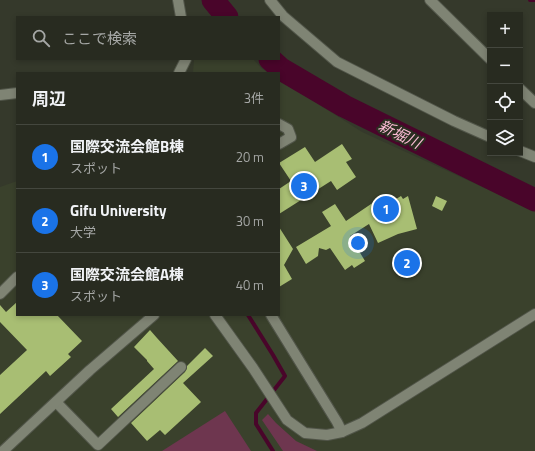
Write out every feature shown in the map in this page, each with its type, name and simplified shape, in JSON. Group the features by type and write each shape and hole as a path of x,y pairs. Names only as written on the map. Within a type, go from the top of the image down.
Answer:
{"street":[{"path":"178,0 181,16"},
{"path":"270,0 283,16 337,62 454,121 487,136"},
{"path":"430,0 487,56"},
{"path":"180,72 186,60"},
{"path":"523,91 535,103"},
{"path":"0,95 16,93"},
{"path":"280,125 288,129 291,136 280,143"},
{"path":"523,152 535,158"},
{"path":"0,294 16,278"},
{"path":"216,316 287,420 305,433 327,435 342,432 362,423 535,314"},
{"path":"3,451 90,370 153,316"},
{"path":"272,316 342,432"},
{"path":"56,402 100,448 181,367"}],"shaded area":[{"path":"194,60 254,60 262,69 267,72 193,72"},
{"path":"280,80 362,132 535,211 535,451 0,451 0,187 16,181 16,316 280,316"},
{"path":"225,411 251,451 162,451"},
{"path":"268,414 296,441 317,451 283,451 262,420"}],"building":[{"path":"342,144 352,159 346,162 356,177 337,190 331,181 280,213 280,188 291,181 280,162 305,147 315,162"},
{"path":"401,196 403,199 408,196 417,229 398,234 378,243 369,224 350,236 365,261 354,268 352,265 345,270 330,248 326,250 319,248 318,256 306,264 296,247 331,226 322,212 335,204 346,221 374,202 378,206 387,201 388,204"},
{"path":"436,196 447,201 442,211 432,206"},
{"path":"280,229 293,249 284,265 292,279 280,286"},
{"path":"16,303 16,316 58,316 82,341 68,354 71,357 50,376 46,371 0,414 0,375 27,350 0,322 0,305 6,312"},
{"path":"150,330 178,361 118,417 111,409 154,369 134,347"},
{"path":"205,348 213,356 183,383 201,402 165,435 160,430 147,441 131,423 185,372 187,366"}],"waterway":[{"name":"新堀川","path":"213,0 226,16"},
{"path":"218,7 226,0"},
{"path":"530,0 535,0"},
{"name":"新堀川","path":"271,60 281,69 344,106 535,200"},
{"path":"249,316 285,376 256,413 256,424 273,451"}],"place":[{"name":"国際交流会館A棟","path":"304,186"},
{"name":"国際交流会館B棟","path":"386,209"},
{"name":"Gifu University","path":"407,263"}]}
